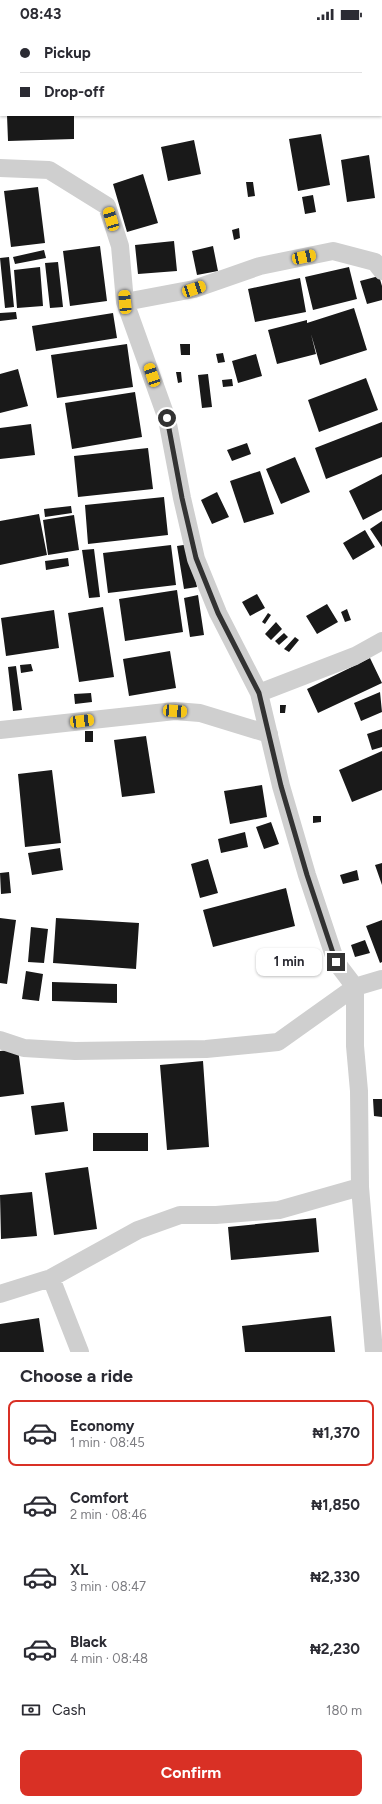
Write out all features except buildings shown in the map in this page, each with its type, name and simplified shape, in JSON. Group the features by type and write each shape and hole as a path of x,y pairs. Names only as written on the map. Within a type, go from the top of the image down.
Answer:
{"street":[{"path":"0,168 49,170 107,206 120,246 125,302 167,418 182,498 196,558 218,613 259,693 281,786 305,868 336,962 354,987 355,1046 359,1091 360,1186 374,1352"},
{"path":"125,302 194,289 260,266 333,251 375,262 382,271"},
{"path":"259,693 355,656 382,641"},
{"path":"0,730 175,711 200,713 269,734"},
{"path":"0,1040 24,1048 75,1051 206,1050 278,1042 354,987 382,979"},
{"path":"0,1294 51,1278 138,1230 180,1215 216,1215 279,1210 360,1186"},
{"path":"51,1278 80,1352"}],"route":[{"path":"167,418 182,498 196,558 218,613 259,693 281,786 307,875 336,962"}]}
